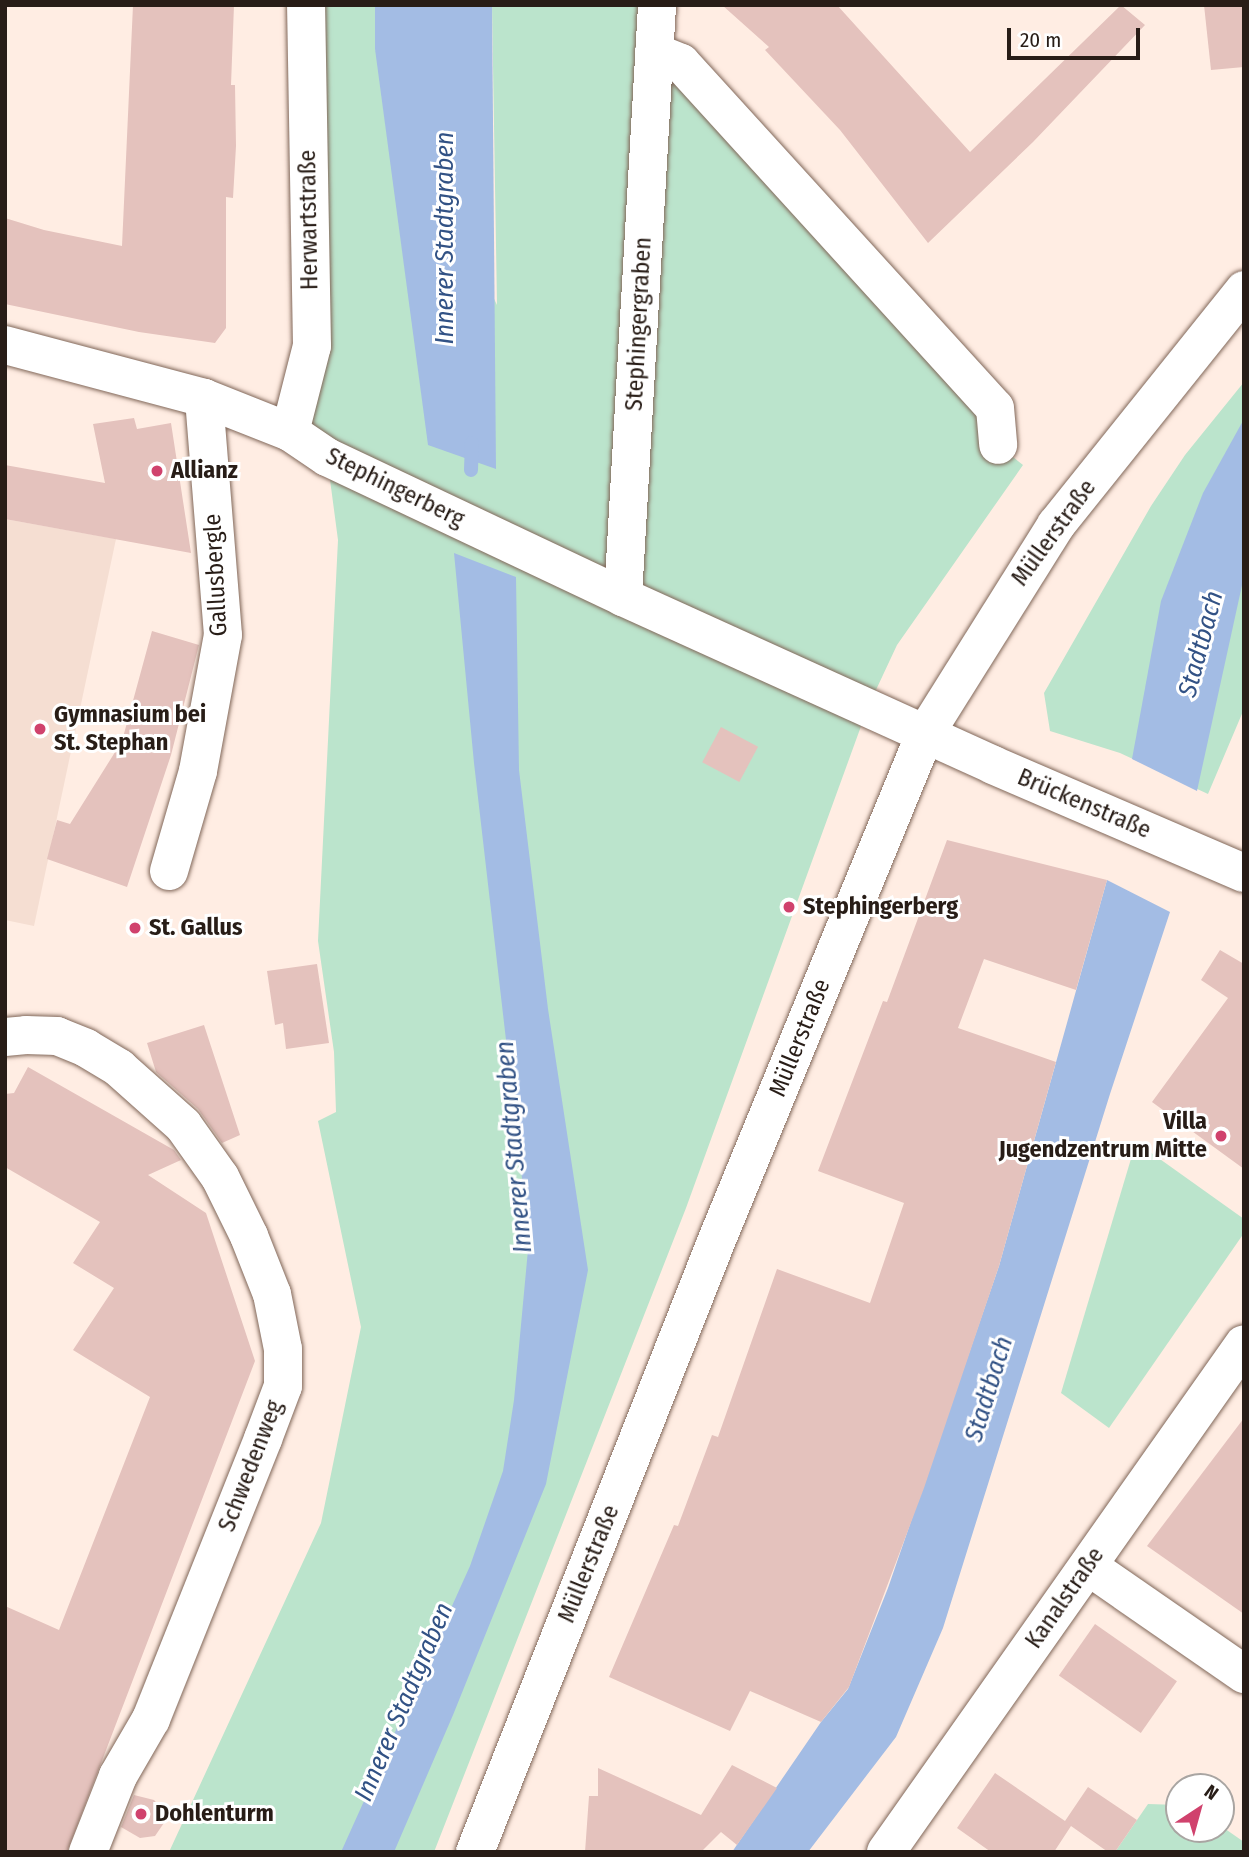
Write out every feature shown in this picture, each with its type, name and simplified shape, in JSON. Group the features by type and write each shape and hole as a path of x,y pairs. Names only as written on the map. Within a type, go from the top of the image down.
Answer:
{"street":[{"name":"Herwartstraße","path":"290,432 312,346 306,5"},
{"name":"Stephingergraben","path":"623,597 657,5"},
{"path":"654,52 681,64 995,408 998,445"},
{"name":"Müllerstraße","path":"475,1852 716,1242 925,734 1056,525 1244,290"},
{"name":"Stephingerberg","path":"5,345 204,398 290,432 327,457 623,597 925,734"},
{"name":"Gallusbergle","path":"169,872 198,772 223,635 204,398"},
{"name":"Brückenstraße","path":"925,734 1185,848 1242,868"},
{"name":"Schwedenweg","path":"5,1037 57,1037 86,1048 119,1068 183,1125 220,1177 249,1236 272,1294 283,1349 282,1386 151,1719 118,1776 88,1852"},
{"name":"Kanalstraße","path":"886,1852 1244,1344"},
{"path":"1088,1566 1244,1674"}],"shaded area":[{"name":"Gymnasium bei St. Stephan","path":"5,519 116,539 34,926 5,920"}],"green space":[{"path":"306,5 375,5 375,49 497,305 492,5 657,5 655,52 995,408 998,445 1023,465 897,645 868,707 686,1208 434,1852 169,1852 321,1523 361,1327 318,1121 336,1112 334,1052 318,941 338,540 327,457 290,432"},
{"path":"1244,382 1244,709 1208,794 1120,753 1050,731 1044,693 1151,506 1185,455"},
{"path":"1136,1142 1244,1219 1244,1233 1109,1428 1061,1393"},
{"path":"1148,1804 1165,1805 1165,1843 1235,1843 1235,1836 1244,1842 1244,1852 1115,1852"}],"water":[{"path":"375,5 492,5 496,469 428,445 375,49"},
{"name":"Stadtbach","path":"1244,419 1244,576 1197,791 1132,759 1161,601 1203,493"},
{"path":"454,553 516,577 519,770 548,1009 588,1270 546,1484 453,1715 394,1852 341,1852 470,1566 503,1471 514,1400 529,1239 474,763"},
{"name":"Stadtbach","path":"1107,880 1170,912 1110,1094 943,1628 896,1737 808,1852 732,1852 821,1722 848,1689 888,1588 999,1266"}],"building":[{"path":"133,5 234,5 231,85 235,85 236,146 233,198 226,197 226,328 215,343 139,332 5,304 5,218 44,230 122,246"},
{"path":"722,5 837,5 970,152 1121,5 1145,25 1033,142 928,243 840,130 765,50 769,47"},
{"path":"1204,5 1244,5 1244,67 1211,70"},
{"path":"134,418 137,429 171,423 191,553 5,519 5,465 105,483 93,424"},
{"path":"152,631 199,645 171,755 127,887 47,859 57,820 70,824 122,741"},
{"path":"721,727 758,747 739,782 702,762"},
{"path":"947,840 1107,880 1076,990 984,959 958,1028 1056,1062 999,1266 924,1488 849,1687 821,1722 750,1691 730,1731 609,1677 674,1525 678,1526 712,1435 718,1437 777,1269 870,1303 904,1203 818,1171 883,1001 887,1002"},
{"name":"Villa Jugendzentrum Mitte","path":"1220,950 1244,964 1244,1169 1152,1102 1228,998 1201,980"},
{"path":"317,964 329,1043 286,1049 283,1023 275,1025 267,971"},
{"path":"204,1025 240,1135 222,1143 198,1109 156,1072 147,1043"},
{"path":"28,1067 174,1150 181,1160 148,1175 206,1213 255,1361 67,1852 5,1852 5,1606 59,1630 150,1397 73,1350 114,1288 73,1263 100,1222 5,1167 5,1094 14,1093"},
{"path":"1244,1418 1244,1614 1147,1546"},
{"path":"1095,1624 1177,1681 1141,1733 1059,1676"},
{"path":"732,1765 777,1788 737,1845 721,1832 701,1852 585,1852 589,1796 598,1796 598,1768 701,1815"},
{"path":"995,1773 1065,1821 1088,1787 1137,1820 1115,1852 1108,1852 1071,1826 1054,1852 991,1852 957,1828"},
{"name":"Dohlenturm","path":"134,1795 154,1800 164,1811 166,1820 155,1836 140,1838 121,1827"}],"waterway":[{"name":"Innerer Stadtgraben","path":"471,470 472,443"}],"place":[{"name":"Allianz","path":"157,471"},
{"name":"Gymnasium bei St. Stephan","path":"40,729"},
{"name":"Stephingerberg","path":"789,907"},
{"name":"St. Gallus","path":"135,928"},
{"name":"Villa Jugendzentrum Mitte","path":"1221,1136"},
{"name":"Dohlenturm","path":"141,1814"}]}
